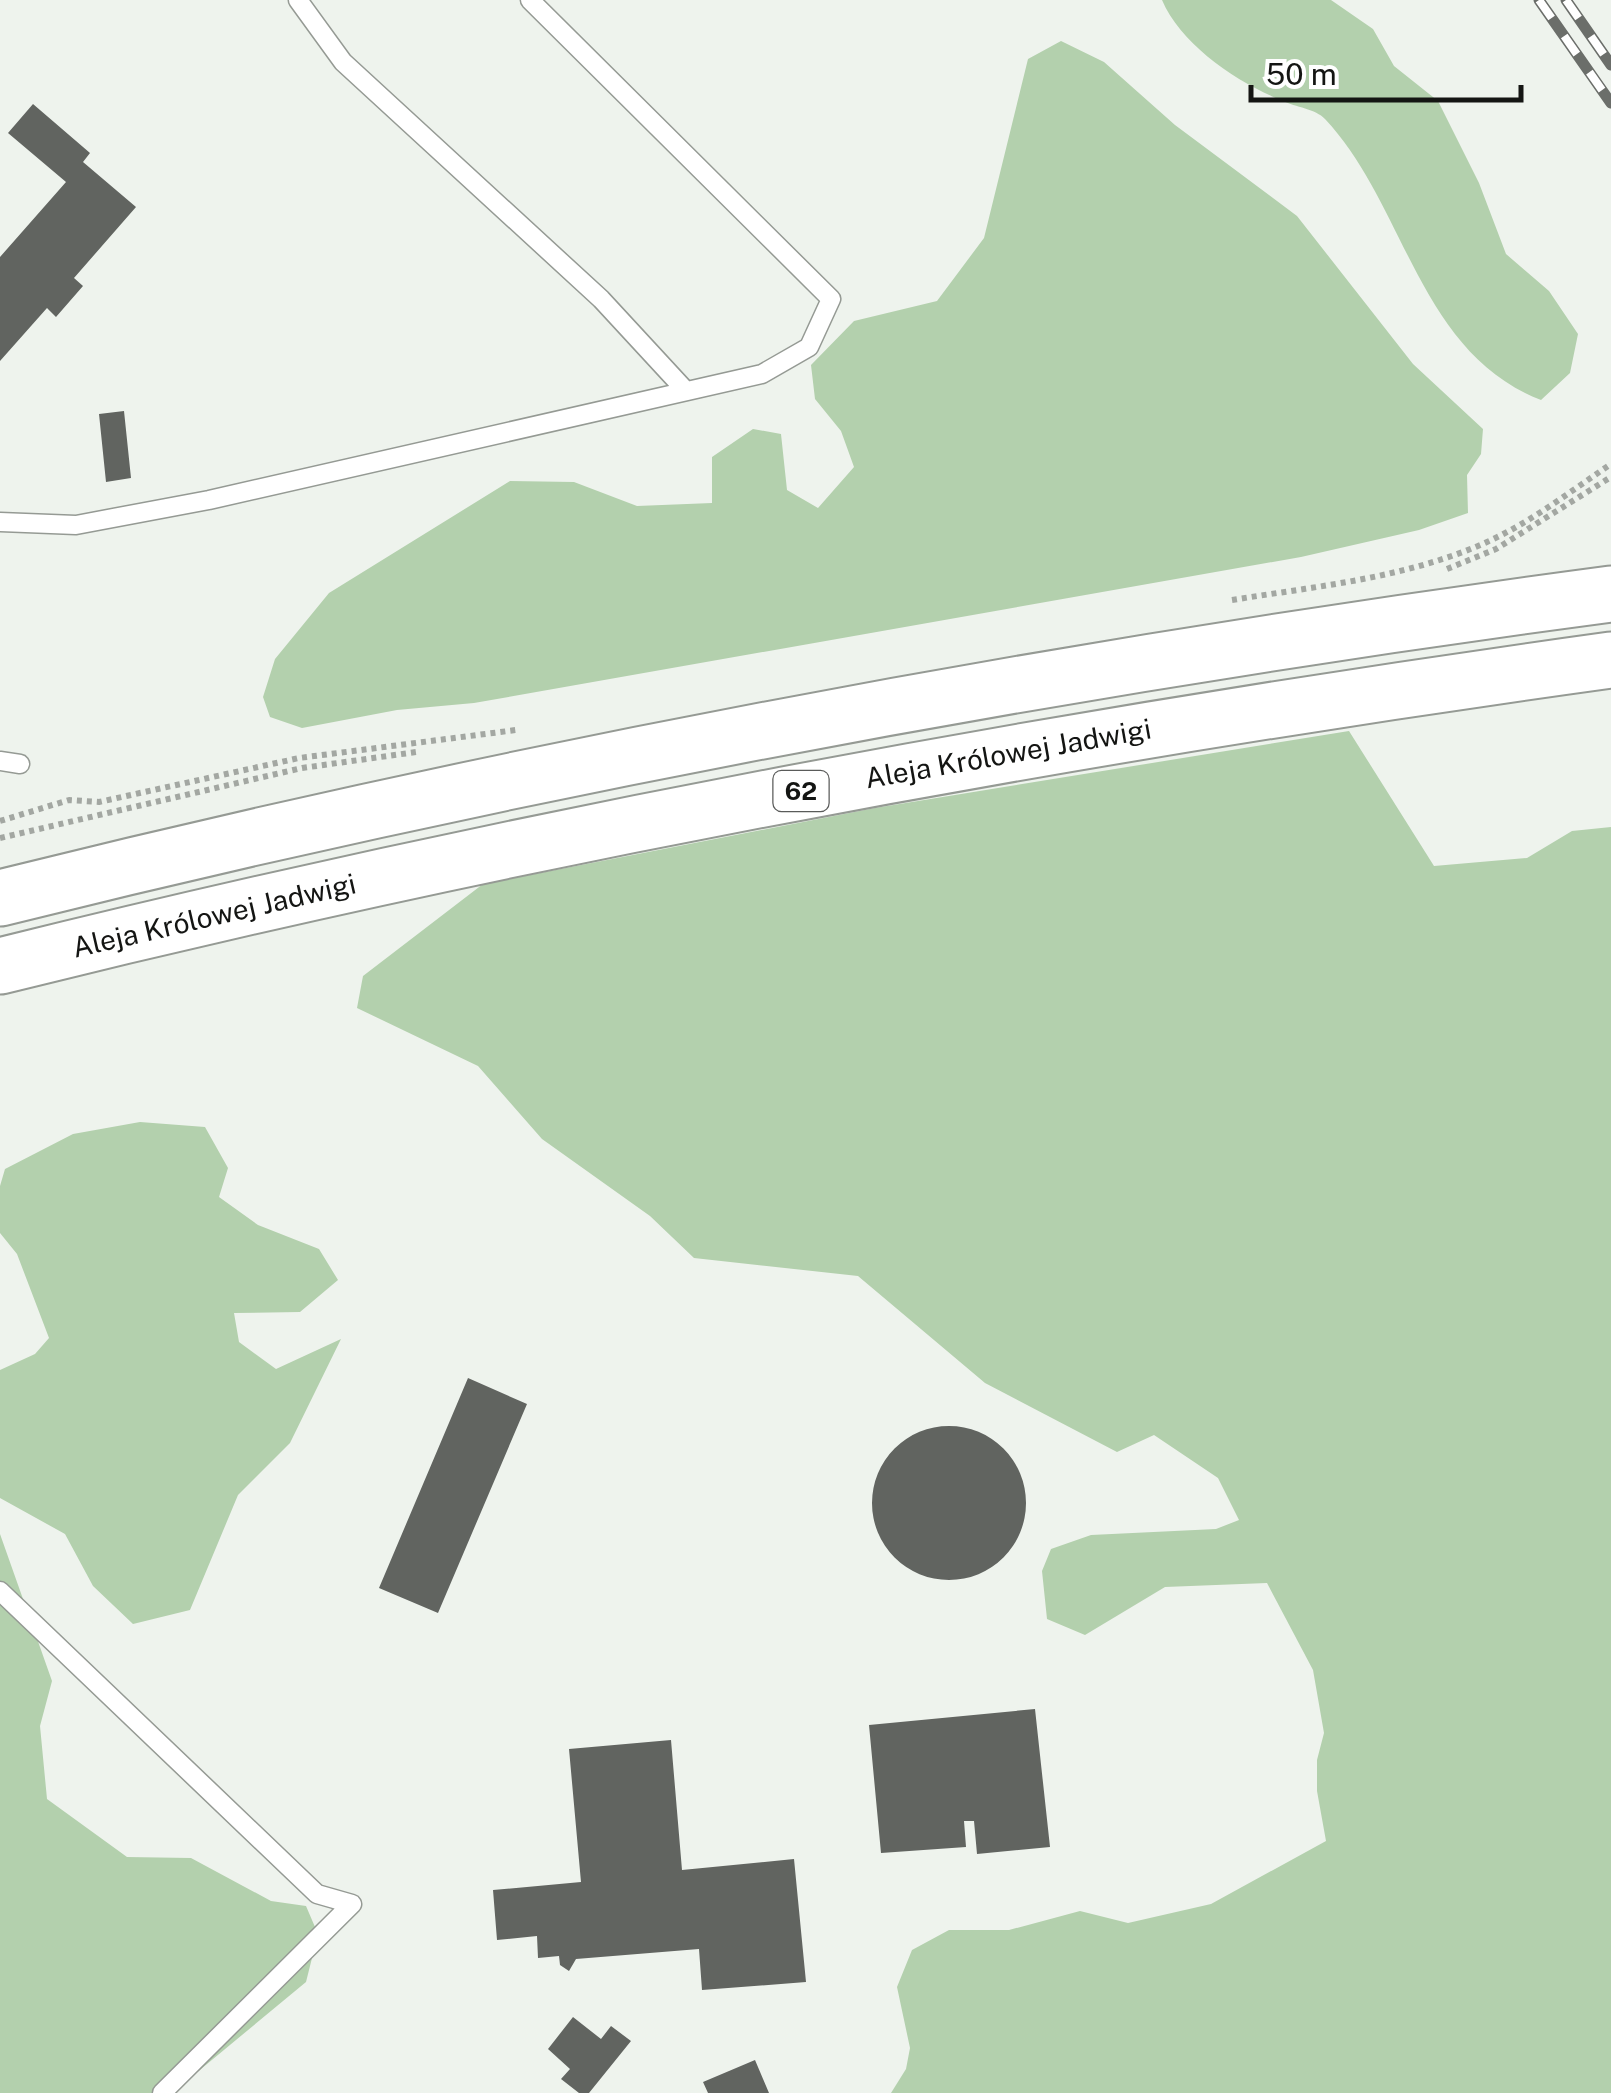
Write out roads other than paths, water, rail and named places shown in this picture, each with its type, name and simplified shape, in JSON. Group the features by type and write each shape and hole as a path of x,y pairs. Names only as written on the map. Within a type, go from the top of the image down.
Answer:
{"main road":[{"name":"62","path":"0,898 383,810 695,746 1097,672 1611,594"},
{"name":"Aleja Królowej Jadwigi","path":"0,966 394,873 731,804 1125,731 1611,660"}],"lane":[{"path":"298,0 343,62 601,299 686,391"},
{"path":"0,522 76,525 210,500 762,374 809,348 831,298 530,0"},
{"path":"0,762 20,764"},
{"path":"0,1592 317,1894 352,1904 162,2093"}],"railway":[{"path":"1539,0 1611,103"},
{"path":"1566,0 1611,65"}]}
